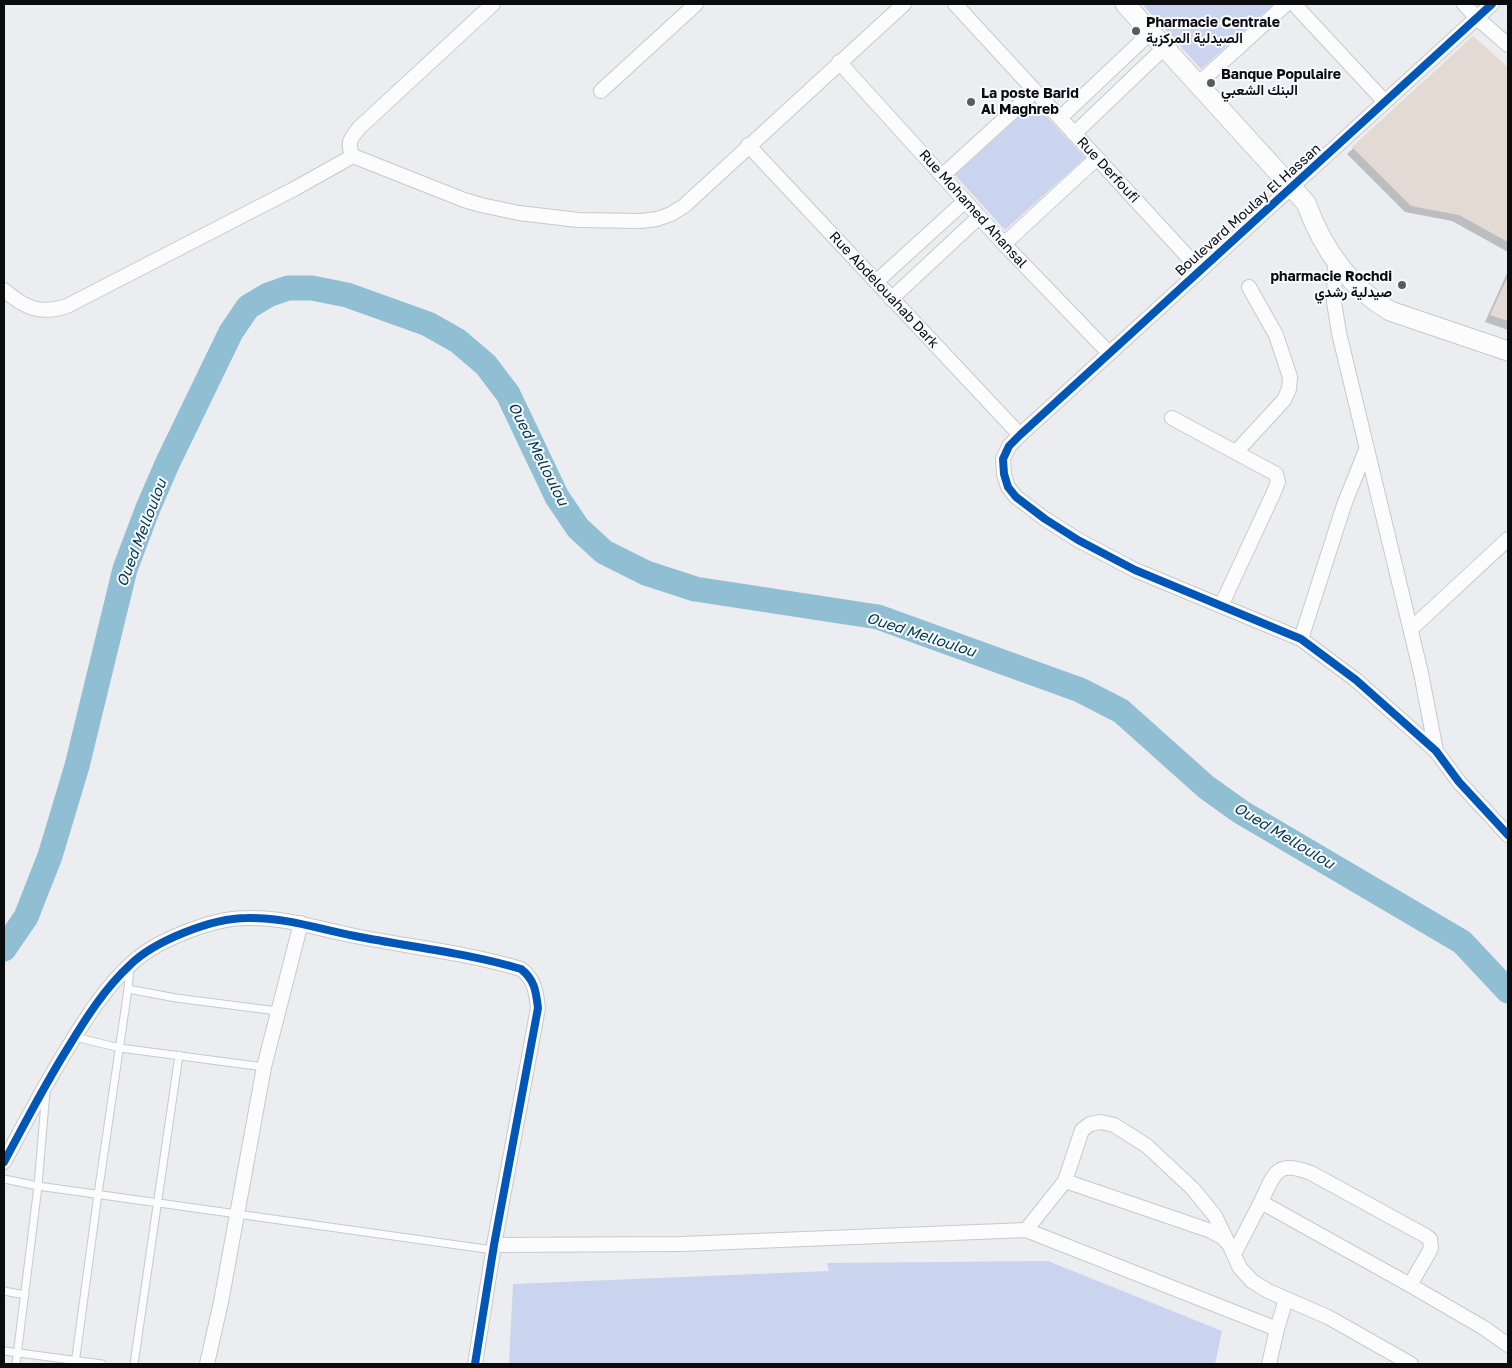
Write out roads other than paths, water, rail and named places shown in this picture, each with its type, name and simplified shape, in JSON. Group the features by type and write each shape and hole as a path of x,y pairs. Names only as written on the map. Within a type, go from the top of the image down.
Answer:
{"main road":[{"path":"1125,4 1306,202 1312,219 1335,262 1364,292 1390,311 1508,351"}],"street":[{"path":"493,4 360,127 350,142 349,148 353,156 481,205 519,213 578,220 641,221 657,219 671,214 684,206 748,145 904,4"},
{"path":"602,91 696,4"},
{"name":"Rue Derfoufi","path":"954,4 1200,270"},
{"path":"1198,84 1286,4"},
{"path":"1294,4 1385,102"},
{"path":"1464,4 1508,45"},
{"name":"Boulevard Moulay El Hassan","path":"1436,751 1356,680 1301,639 1135,570 1070,535 1045,519 1016,497 1008,487 1004,474 1003,460 1009,446 1020,435 1492,4"},
{"path":"1060,118 1152,32"},
{"path":"1074,134 1165,47"},
{"name":"Rue Mohamed Ahansal","path":"839,62 979,217 1109,354"},
{"path":"942,176 1035,90"},
{"name":"Rue Abdelouahab Dark","path":"748,145 1020,435"},
{"path":"4,290 14,299 37,310 53,310 67,306 294,189 353,156"},
{"path":"1004,244 1097,158"},
{"path":"876,282 965,201"},
{"path":"891,299 979,217"},
{"path":"1335,262 1334,302 1338,333 1411,630 1436,751 1459,782 1508,834"},
{"path":"1236,452 1284,400 1289,389 1290,377 1276,335 1249,287"},
{"path":"1172,418 1276,474 1278,482 1221,606"},
{"path":"1301,639 1344,505 1366,450"},
{"path":"1411,630 1508,539"},
{"path":"4,1162 47,1082 95,1004 130,964 157,946 190,930 220,921 247,918 301,923 353,936 521,969 530,975 534,982 538,1008 493,1248 475,1364"},
{"path":"207,1364 221,1302 264,1067 301,923"},
{"path":"1026,1230 1065,1181 1082,1130 1090,1124 1101,1122 1114,1125 1148,1146 1192,1189 1215,1216 1240,1268 1252,1280 1268,1291 1328,1317 1411,1364"},
{"path":"1231,1249 1261,1202 1274,1174 1279,1170 1294,1167 1311,1173 1430,1239 1430,1248 1410,1285"},
{"path":"1065,1181 1211,1231 1222,1237 1231,1249"},
{"path":"1261,1202 1410,1285 1484,1328 1508,1345"},
{"path":"493,1248 682,1244 1026,1230 1277,1329"},
{"path":"1269,1364 1286,1299"}],"lane":[{"path":"75,1362 120,1048 130,964"},
{"path":"128,989 176,998 277,1011"},
{"path":"74,1037 120,1048 179,1054 264,1067"},
{"path":"134,1364 179,1054"},
{"path":"16,1364 38,1186 47,1082"},
{"path":"4,1179 38,1186 157,1203 493,1248"},
{"path":"4,1292 25,1295"},
{"path":"4,1351 75,1362 102,1364"}],"waterway":[{"name":"Oued Melloulou","path":"4,949 26,917 50,856 77,766 125,569 168,462 231,332 248,307 268,295 288,288 312,288 347,295 428,324 458,341 486,365 508,394 557,497 578,528 604,552 646,573 695,589 878,617 1080,690 1121,711 1206,787 1241,812 1462,942 1508,991"}],"place":[{"name":"Pharmacie Centrale الصيدلية المركزية","path":"1136,31"},
{"name":"Banque Populaire البنك الشعبي","path":"1211,83"},
{"name":"La poste Barid Al Maghreb","path":"971,102"},
{"name":"pharmacie Rochdi صيدلية رشدي","path":"1402,285"}]}
